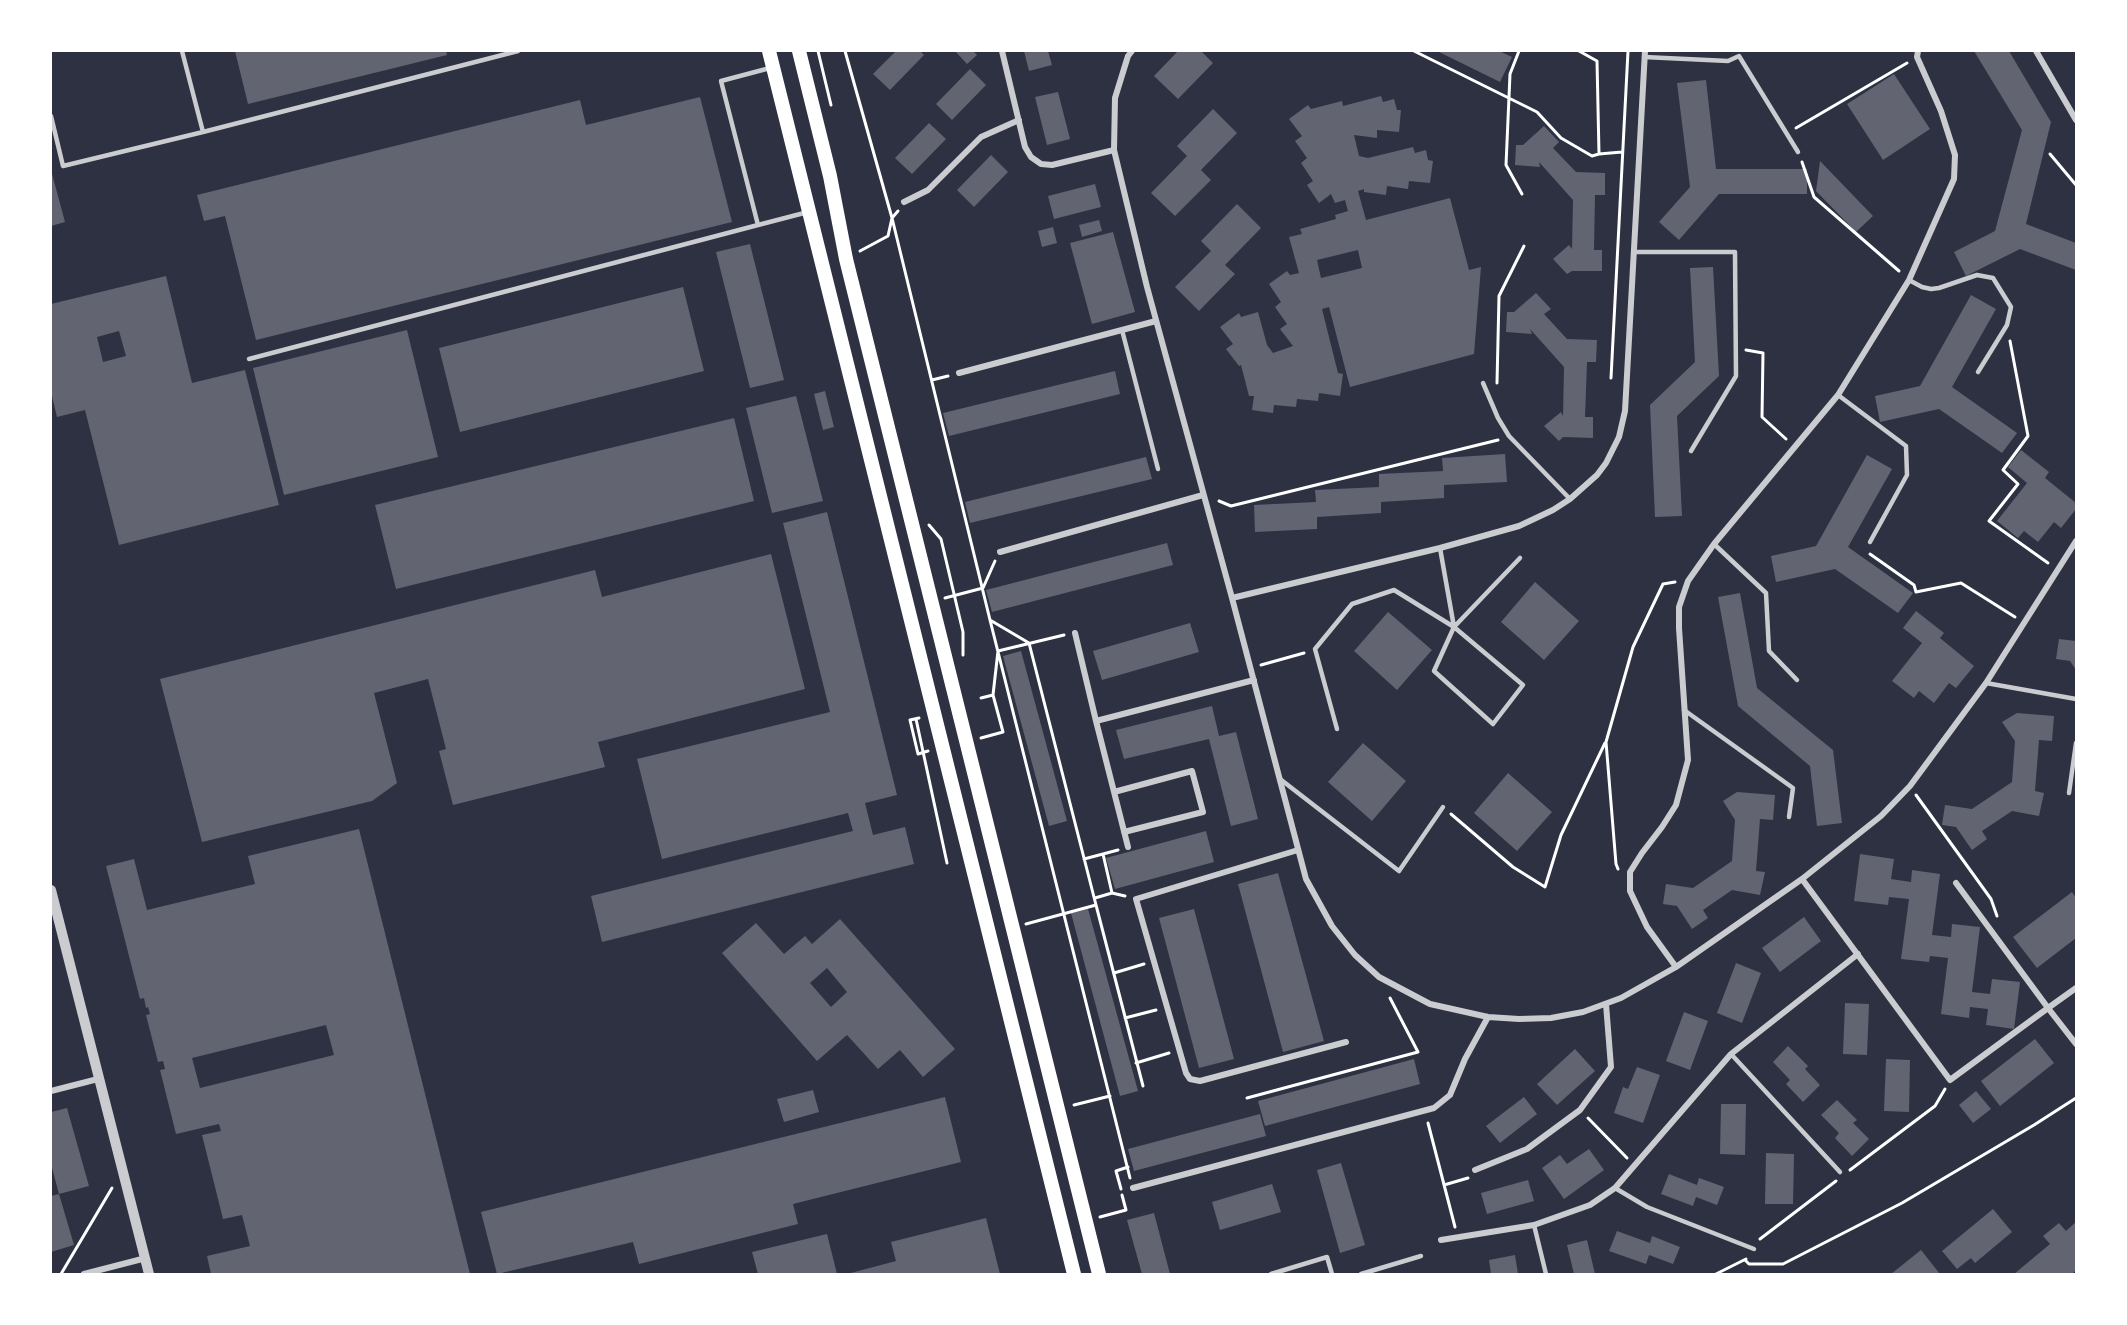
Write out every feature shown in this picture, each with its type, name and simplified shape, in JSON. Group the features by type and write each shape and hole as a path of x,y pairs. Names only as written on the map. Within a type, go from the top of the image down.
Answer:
{"main road":[{"path":"769,51 1074,1274"},
{"path":"799,51 830,176 842,241 1099,1274"}],"street":[{"path":"1002,51 1025,147 1031,157 1041,164 1052,165 1114,150"},
{"path":"1132,51 1128,56 1115,98 1114,150 1156,321 1306,879 1332,926 1355,955 1379,977 1430,1004 1488,1017 1519,1019 1551,1018 1583,1012 1621,998 1677,967 1802,879 1881,816 1910,786 1986,683 2076,542"},
{"path":"2036,51 2076,120"},
{"path":"1232,598 1440,548 1519,526 1570,499 1597,475 1613,451 1623,424 1630,347 1644,54"},
{"path":"1677,967 1647,927 1630,891 1630,872 1676,805 1688,760 1679,607 1688,581 1714,544 1839,395 1909,280 1954,179 1955,155 1941,111 1917,54"},
{"path":"904,202 928,190 981,137 1019,120"},
{"path":"959,374 1156,321"},
{"path":"1000,552 1203,495"},
{"path":"1075,633 1128,847"},
{"path":"1096,721 1254,680"},
{"path":"1114,792 1192,771 1203,812 1124,832"},
{"path":"1298,850 1136,899 1187,1076 1190,1079 1197,1082 1346,1042"},
{"path":"1802,879 1950,1080 2076,988"},
{"path":"1956,883 2076,1044"},
{"path":"51,890 149,1274"},
{"path":"1442,1240 1534,1225 1590,1205 1616,1188 1731,1054 1858,954"},
{"path":"1475,1170 1527,1149 1580,1110 1611,1067 1606,1004"},
{"path":"1133,1188 1434,1108 1450,1095 1465,1059 1488,1017"},
{"path":"51,1091 98,1079"},
{"path":"84,1274 146,1258"}],"lane":[{"path":"182,51 203,132"},
{"path":"51,116 63,166 518,51"},
{"path":"1644,54 1728,61 1739,53 1798,152"},
{"path":"758,225 721,81 773,67"},
{"path":"249,359 809,212"},
{"path":"1634,252 1735,252 1736,375 1691,451"},
{"path":"1909,280 1931,289 1977,275 1993,278 2011,308 2007,325 1978,372"},
{"path":"1122,330 1158,469"},
{"path":"1483,383 1498,418 1509,436 1570,499"},
{"path":"1839,395 1906,446 1907,475 1870,542"},
{"path":"1714,544 1766,593 1769,651 1797,680"},
{"path":"1440,548 1454,627"},
{"path":"1337,729 1315,649 1352,604 1394,590 1454,627 1523,685 1493,724 1434,672 1454,627 1520,558"},
{"path":"1986,683 2076,699"},
{"path":"1684,710 1793,788 1789,817"},
{"path":"2069,794 2076,743"},
{"path":"1280,779 1399,871 1443,807"},
{"path":"1731,1054 1840,1172"},
{"path":"1616,1188 1647,1207 1754,1249"},
{"path":"1534,1225 1546,1274"},
{"path":"1361,1274 1421,1256"},
{"path":"1271,1274 1327,1257 1332,1274"}],"path":[{"path":"845,51 892,218 990,620 1133,1188"},
{"path":"1414,51 1537,112 1562,138 1592,156 1622,152"},
{"path":"1519,51 1510,74 1506,165 1522,194"},
{"path":"1579,51 1597,60 1599,154"},
{"path":"1611,378 1628,51"},
{"path":"1787,133 1917,54"},
{"path":"1798,152 1814,197 1909,280"},
{"path":"2050,154 2076,185"},
{"path":"859,252 888,236 892,218"},
{"path":"1497,387 1499,296 1524,246"},
{"path":"2007,325 2028,436 2002,470 2018,484 1989,521 2058,570"},
{"path":"1736,348 1763,353 1762,417 1794,447"},
{"path":"932,380 959,374"},
{"path":"1203,495 1231,506 1486,444 1509,436"},
{"path":"1870,542 1865,551 1914,585 1916,592 1961,583 2024,623"},
{"path":"983,588 1000,552"},
{"path":"1443,807 1513,867 1545,887 1561,835 1606,742 1633,647 1663,584 1688,581"},
{"path":"931,601 983,588"},
{"path":"990,620 1029,643 1143,1086"},
{"path":"998,651 1075,633"},
{"path":"1251,669 1315,649"},
{"path":"998,651 993,695 1003,732"},
{"path":"981,698 993,695"},
{"path":"916,719 948,863"},
{"path":"910,720 918,753"},
{"path":"1606,742 1616,864 1630,891"},
{"path":"1910,786 1992,899 2000,925"},
{"path":"1084,859 1102,854 1112,893 1095,898"},
{"path":"1026,924 1096,905"},
{"path":"1114,973 1154,962"},
{"path":"1247,1098 1418,1052 1379,977"},
{"path":"1125,1018 1167,1007"},
{"path":"1137,1063 1179,1049"},
{"path":"1716,1274 1744,1260 1759,1240 1935,1106 1950,1080"},
{"path":"1058,1108 1110,1096"},
{"path":"1744,1260 1749,1264 1784,1264 1912,1197 2076,1098"},
{"path":"1425,1110 1458,1237"},
{"path":"1580,1110 1636,1167"},
{"path":"1086,1221 1126,1209 1116,1171 1128,1167"},
{"path":"61,1274 122,1170"},
{"path":"1444,1185 1472,1176 1475,1170"}],"building":[{"path":"235,51 446,51 447,55 248,104"},
{"path":"896,51 920,51 924,55 890,90 873,74"},
{"path":"955,51 973,51 977,55 967,64"},
{"path":"1024,51 1048,51 1052,65 1029,71"},
{"path":"1178,51 1201,51 1213,63 1178,99 1154,76"},
{"path":"1437,51 1499,51 1512,57 1500,82"},
{"path":"1974,51 2009,51 2051,122 2026,224 2076,243 2076,270 2020,249 1966,276 1954,252 1995,231 2022,130"},
{"path":"970,69 986,85 952,120 936,104"},
{"path":"1894,74 1930,129 1883,160 1847,104"},
{"path":"1706,80 1716,169 1807,169 1807,194 1719,194 1679,240 1659,222 1690,187 1677,83"},
{"path":"1058,92 1070,139 1047,145 1035,97"},
{"path":"1381,96 1383,102 1394,99 1397,110 1401,110 1399,132 1377,130 1377,138 1354,135 1359,156 1368,158 1413,147 1415,153 1426,150 1428,160 1433,161 1430,183 1409,181 1408,189 1387,186 1386,195 1364,192 1364,189 1358,191 1366,220 1450,198 1469,270 1481,267 1474,354 1350,387 1329,307 1322,309 1338,373 1343,374 1340,396 1319,393 1318,401 1297,399 1296,407 1274,405 1273,413 1252,410 1254,396 1249,396 1241,365 1239,366 1226,349 1233,344 1220,327 1239,313 1241,317 1258,312 1267,345 1273,353 1293,346 1280,329 1287,324 1275,307 1281,302 1269,284 1287,271 1290,275 1299,273 1289,237 1302,234 1300,229 1336,219 1335,215 1348,211 1345,200 1335,203 1331,194 1319,203 1307,185 1313,181 1301,163 1307,158 1295,141 1302,136 1289,119 1308,105 1311,109 1342,101 1343,106","holes":["1358,250 1362,268 1321,278 1317,260"]},
{"path":"700,97 732,222 256,340 225,216 204,221 197,195 580,100 586,125"},
{"path":"1213,109 1237,133 1201,170 1211,180 1175,216 1151,193 1187,156 1177,146"},
{"path":"929,123 946,139 912,174 895,158"},
{"path":"1544,126 1559,142 1553,148 1576,172 1605,173 1605,195 1595,195 1594,250 1602,250 1602,271 1572,271 1567,274 1553,259 1569,245 1572,249 1573,200 1539,162 1540,167 1515,165 1516,145 1523,145"},
{"path":"991,155 1008,172 974,207 957,190"},
{"path":"1820,161 1873,216 1856,232 1816,191"},
{"path":"51,170 65,222 51,226"},
{"path":"1095,184 1101,207 1054,219 1048,196"},
{"path":"1237,204 1261,228 1225,265 1235,274 1199,311 1175,287 1211,251 1201,241"},
{"path":"1099,220 1102,231 1082,237 1079,225"},
{"path":"1053,227 1057,243 1042,247 1038,231"},
{"path":"1113,232 1135,312 1092,324 1070,243"},
{"path":"750,244 784,380 750,388 716,252"},
{"path":"1713,267 1719,376 1677,416 1682,516 1655,517 1650,405 1695,362 1690,268"},
{"path":"166,276 192,383 245,370 279,505 119,545 85,410 57,417 51,392 51,304","holes":["119,331 126,356 103,362 97,337"]},
{"path":"683,287 704,371 460,432 439,348"},
{"path":"1536,293 1551,309 1544,314 1567,339 1597,340 1596,362 1587,362 1585,417 1593,417 1593,438 1563,437 1559,441 1544,426 1561,412 1563,416 1564,367 1530,329 1532,334 1506,332 1507,312 1514,312"},
{"path":"1971,295 1996,309 1952,387 2017,433 2002,453 1939,409 1880,422 1875,396 1920,386"},
{"path":"407,330 438,457 284,495 253,368"},
{"path":"1115,371 1120,394 949,436 943,413"},
{"path":"825,391 834,427 823,430 814,394"},
{"path":"796,396 823,501 772,513 746,408"},
{"path":"734,418 754,501 396,589 375,505"},
{"path":"2021,450 2049,472 2045,478 2076,503 2076,509 2061,528 2054,522 2038,542 2024,531 2018,538 1997,521 2027,483 2008,467"},
{"path":"1505,454 1507,482 1444,485 1444,498 1381,502 1381,513 1317,517 1317,529 1255,532 1254,505 1316,502 1315,490 1379,487 1379,474 1443,471 1442,458"},
{"path":"1867,455 1892,469 1848,547 1913,593 1898,613 1835,569 1776,582 1771,556 1816,546"},
{"path":"1146,457 1152,479 970,523 965,502"},
{"path":"827,512 897,795 865,803 873,835 905,827 914,864 602,942 591,896 853,831 848,813 662,859 637,759 830,712 783,523"},
{"path":"1167,543 1173,565 992,612 986,590"},
{"path":"771,554 805,689 598,742 605,767 453,805 439,751 446,749 428,679 374,693 397,783 372,801 202,842 160,679 595,570 602,597"},
{"path":"1535,582 1579,621 1544,660 1501,622"},
{"path":"1740,593 1757,688 1833,750 1842,823 1817,826 1810,766 1738,706 1718,597"},
{"path":"1916,611 1944,633 1940,638 1974,666 1956,688 1949,683 1934,703 1919,691 1914,698 1892,681 1922,643 1903,628"},
{"path":"1388,612 1432,650 1397,690 1354,651"},
{"path":"1190,623 1199,652 1102,680 1093,651"},
{"path":"2059,639 2076,641 2076,670 2070,661 2056,659"},
{"path":"1021,651 1067,821 1049,826 1003,656"},
{"path":"1212,706 1219,736 1236,732 1258,819 1231,826 1209,739 1124,759 1116,730"},
{"path":"2017,713 2054,716 2052,741 2039,740 2035,791 2044,793 2039,816 2012,811 1982,831 1987,839 1972,850 1956,827 1942,825 1945,805 1972,809 2012,782 2015,741 2002,722"},
{"path":"1363,743 1406,781 1372,821 1328,782"},
{"path":"1508,773 1552,812 1517,851 1474,813"},
{"path":"1737,792 1775,795 1773,820 1760,819 1756,871 1765,872 1760,895 1732,890 1703,910 1708,918 1692,929 1677,906 1663,904 1666,884 1693,888 1732,861 1735,820 1723,801"},
{"path":"359,829 470,1274 211,1274 207,1256 250,1246 242,1215 223,1219 202,1135 221,1131 219,1124 176,1134 160,1070 165,1069 163,1061 158,1062 146,1015 150,1014 144,998 140,999 106,866 134,859 147,910 255,884 248,856","holes":["326,1025 334,1055 200,1088 192,1058"]},
{"path":"1206,831 1214,862 1115,889 1106,858"},
{"path":"1860,854 1894,859 1891,879 1911,882 1912,870 1940,874 1932,935 1951,937 1952,924 1980,927 1972,992 1990,994 1992,979 2020,982 2014,1029 1986,1025 1988,1009 1970,1007 1969,1018 1941,1014 1948,958 1930,956 1929,962 1901,959 1909,899 1889,897 1888,905 1854,901"},
{"path":"1278,873 1324,1041 1283,1052 1238,884"},
{"path":"2072,892 2076,898 2076,938 2037,968 2013,937"},
{"path":"1088,909 1138,1091 1120,1096 1071,913"},
{"path":"1194,909 1234,1059 1199,1068 1159,918"},
{"path":"1804,917 1821,941 1780,972 1762,948"},
{"path":"840,919 955,1049 923,1077 900,1050 878,1069 847,1035 817,1061 722,953 756,923 784,954 805,936 812,944","holes":["827,968 847,992 831,1007 810,983"]},
{"path":"1736,963 1761,973 1742,1023 1717,1013"},
{"path":"1845,1003 1869,1004 1867,1055 1843,1054"},
{"path":"1684,1012 1708,1021 1690,1070 1666,1061"},
{"path":"2035,1039 2054,1063 2000,1106 1981,1081"},
{"path":"1788,1046 1808,1066 1805,1069 1820,1085 1803,1102 1786,1084 1790,1080 1773,1062"},
{"path":"1575,1049 1595,1071 1557,1105 1537,1084"},
{"path":"1414,1059 1420,1084 1265,1126 1258,1101"},
{"path":"1886,1059 1910,1060 1909,1112 1884,1111"},
{"path":"1637,1067 1660,1075 1643,1123 1614,1113 1623,1087 1628,1089"},
{"path":"813,1090 819,1112 784,1122 777,1099"},
{"path":"1976,1091 1991,1109 1973,1123 1959,1105"},
{"path":"945,1097 961,1162 793,1204 798,1224 639,1264 633,1242 497,1274 481,1212"},
{"path":"1524,1097 1537,1114 1500,1143 1486,1126"},
{"path":"1837,1100 1857,1120 1853,1123 1869,1139 1852,1156 1835,1138 1839,1133 1821,1115"},
{"path":"1721,1104 1746,1104 1745,1155 1720,1154"},
{"path":"67,1108 89,1186 59,1194 51,1164 51,1112"},
{"path":"1260,1114 1266,1136 1134,1171 1128,1149"},
{"path":"1589,1149 1604,1170 1564,1199 1542,1168 1560,1155 1567,1164"},
{"path":"1766,1153 1794,1154 1793,1204 1765,1204"},
{"path":"1341,1163 1365,1245 1340,1253 1317,1170"},
{"path":"1669,1174 1697,1185 1699,1178 1724,1187 1717,1205 1696,1197 1693,1206 1661,1194"},
{"path":"1528,1180 1534,1201 1487,1214 1481,1193"},
{"path":"1272,1184 1281,1212 1220,1230 1212,1202"},
{"path":"59,1194 74,1245 51,1252 51,1196"},
{"path":"1993,1209 2012,1232 1975,1263 1971,1258 1957,1269 1942,1251"},
{"path":"1154,1213 1170,1274 1142,1274 1127,1220"},
{"path":"986,1218 1000,1274 847,1274 896,1261 891,1242"},
{"path":"2076,1222 2076,1270 2072,1274 2014,1274 2050,1244 2043,1236 2059,1223 2066,1231"},
{"path":"1617,1231 1650,1243 1652,1236 1680,1247 1673,1264 1649,1255 1646,1264 1609,1251"},
{"path":"827,1234 837,1274 758,1274 752,1252"},
{"path":"1587,1240 1595,1274 1574,1274 1567,1245"},
{"path":"1921,1250 1940,1274 1891,1274"},
{"path":"1515,1255 1518,1274 1491,1274 1489,1260"}]}
